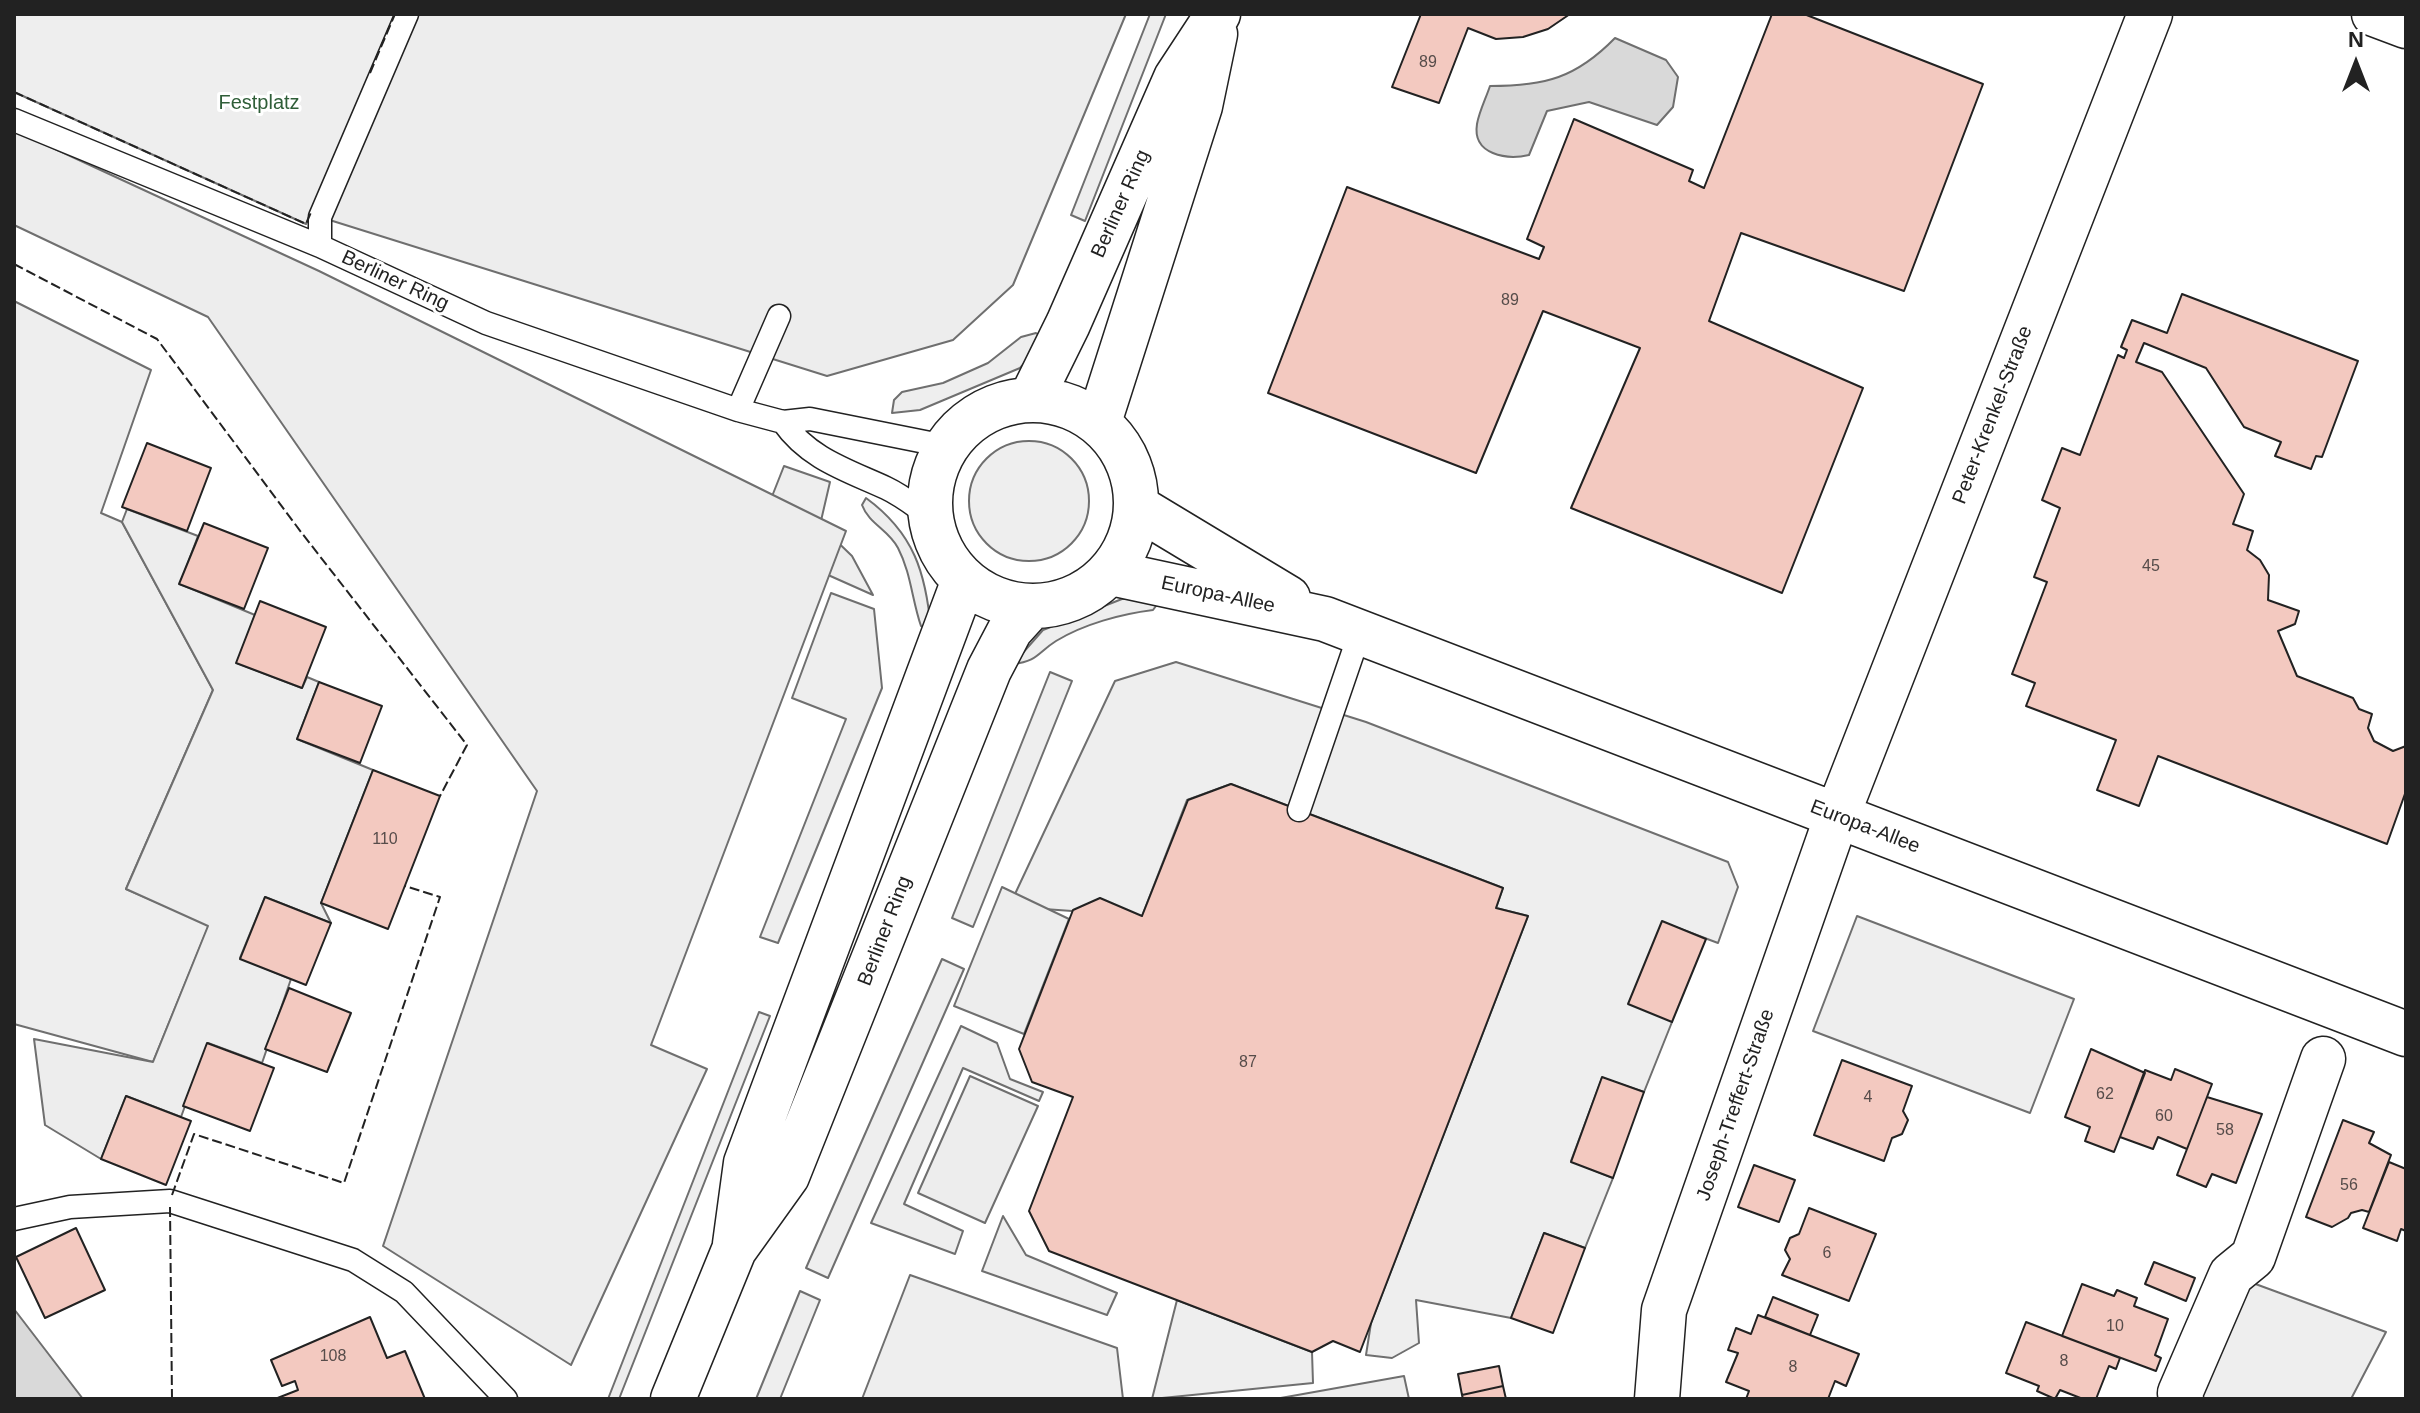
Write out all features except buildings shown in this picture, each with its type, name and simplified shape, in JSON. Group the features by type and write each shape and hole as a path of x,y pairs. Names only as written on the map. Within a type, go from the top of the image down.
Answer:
{"street":[{"name":"Berliner Ring","path":"1031,399 1068,324 1176,78 1219,14"},
{"name":"Berliner Ring","path":"1099,422 1200,106 1219,14"},
{"name":"Peter-Krenkel-Straße","path":"1837,816 2150,14"},
{"path":"2374,14 2406,26"},
{"path":"1031,399 1067,405 1099,422 1128,460 1137,507 1130,542 1111,573 1075,599 1030,608 996,601 964,580 940,553 928,515 930,479 945,446 982,411 1031,399"},
{"name":"Europa-Allee","path":"1137,507 1342,626"},
{"name":"Europa-Allee","path":"1111,573 1342,626 2406,1034"},
{"name":"Berliner Ring","path":"734,1250 746,1163 964,580"},
{"name":"Berliner Ring","path":"673,1399 734,1250 787,1176 989,670 1010,630 1030,608"},
{"name":"Joseph-Treffert-Straße","path":"1657,1399 1664,1310 1837,816"},
{"path":"2181,1399 2180,1393 2231,1275 2253,1257 2323,1059"}],"lane":[{"path":"320,246 320,217 407,14"},
{"name":"Berliner Ring","path":"14,120 320,246 486,323 738,410 783,422 810,419 945,446"},
{"path":"738,410 779,316"},
{"path":"783,422 799,445 845,472 888,489 928,515"},
{"path":"1299,810 1342,626"},
{"path":"14,1219 70,1207 170,1201 353,1260 404,1292 506,1399"}],"green space":[{"name":"Festplatz","path":"14,14 395,14 306,224 14,92"},
{"path":"1150,14 1166,14 1085,221 1071,215"},
{"path":"14,301 151,370 101,513 122,522 213,690 126,889 209,925 153,1062 14,1024"},
{"path":"1036,333 1046,339 1020,368 920,410 892,413 894,400 902,392 943,383 988,363 1021,337"},
{"path":"1029,441 1052,445 1072,458 1085,478 1089,501 1085,524 1072,544 1052,557 1029,561 1006,557 986,544 973,524 969,501 973,478 986,458 1006,445"},
{"path":"784,466 830,482 820,525 852,556 873,595 754,542"},
{"path":"866,498 896,525 915,556 925,590 931,630 921,626 902,557 890,536 865,512 862,505"},
{"path":"831,593 874,609 882,688 778,943 760,937 846,719 792,698"},
{"path":"1122,599 1161,599 1153,610 1091,625 1056,641 1033,659 1013,664 1043,630"},
{"path":"1176,662 1366,722 1728,862 1738,887 1718,943 1662,922 1672,1022 1644,1092 1602,1078 1571,1161 1613,1178 1585,1248 1544,1233 1511,1318 1416,1300 1419,1343 1392,1358 1366,1355 1371,1323 1528,916 1496,908 1503,888 1231,784 1187,800 1142,916 1044,909 1015,894 1115,681"},
{"path":"1050,672 1072,681 973,927 952,918"},
{"path":"1857,916 2074,999 2030,1113 1813,1031"},
{"path":"942,959 964,969 828,1278 806,1268"},
{"path":"759,1012 770,1016 619,1399 608,1399"},
{"path":"961,1026 997,1043 1010,1079 1043,1092 1039,1101 963,1068 904,1204 963,1231 955,1254 871,1223"},
{"path":"1003,1216 1026,1255 1117,1293 1107,1315 982,1271"},
{"path":"910,1275 1117,1348 1123,1399 862,1399"},
{"path":"2231,1275 2386,1332 2351,1399 2195,1399"},
{"path":"800,1291 820,1300 780,1399 756,1399"},
{"path":"1177,1300 1312,1352 1313,1383 1152,1399"}],"shaded area":[{"path":"407,14 1126,14 1013,285 953,340 827,376 320,217"},
{"path":"1615,38 1666,60 1678,77 1673,107 1657,125 1589,102 1547,111 1529,155 1502,156 1485,149 1480,143 1477,124 1490,86 1527,84 1558,77 1587,62"},
{"path":"14,130 319,271 846,531 651,1045 707,1069 571,1365 383,1246 537,791 208,317 14,225"},
{"path":"127,509 198,536 180,584 255,615 237,663 302,688 307,677 319,682 297,739 373,770 321,903 331,923 265,897 240,958 291,979 262,1063 208,1043 181,1117 126,1096 101,1159 45,1125 34,1039 153,1062 208,926 126,889 213,690 122,522"},
{"path":"1002,887 1069,919 1024,1034 954,1006"},
{"path":"970,1076 1038,1106 985,1223 918,1193"},
{"path":"14,1309 83,1399 14,1399"},
{"path":"1404,1376 1409,1399 1275,1399"}],"fence":[{"path":"370,73 395,14"},
{"path":"14,92 306,224 312,210"},
{"path":"14,264 157,339 301,532 467,745 440,796"},
{"path":"172,1195 194,1134 344,1183 440,897 405,886"},
{"path":"170,1207 172,1399"}]}
